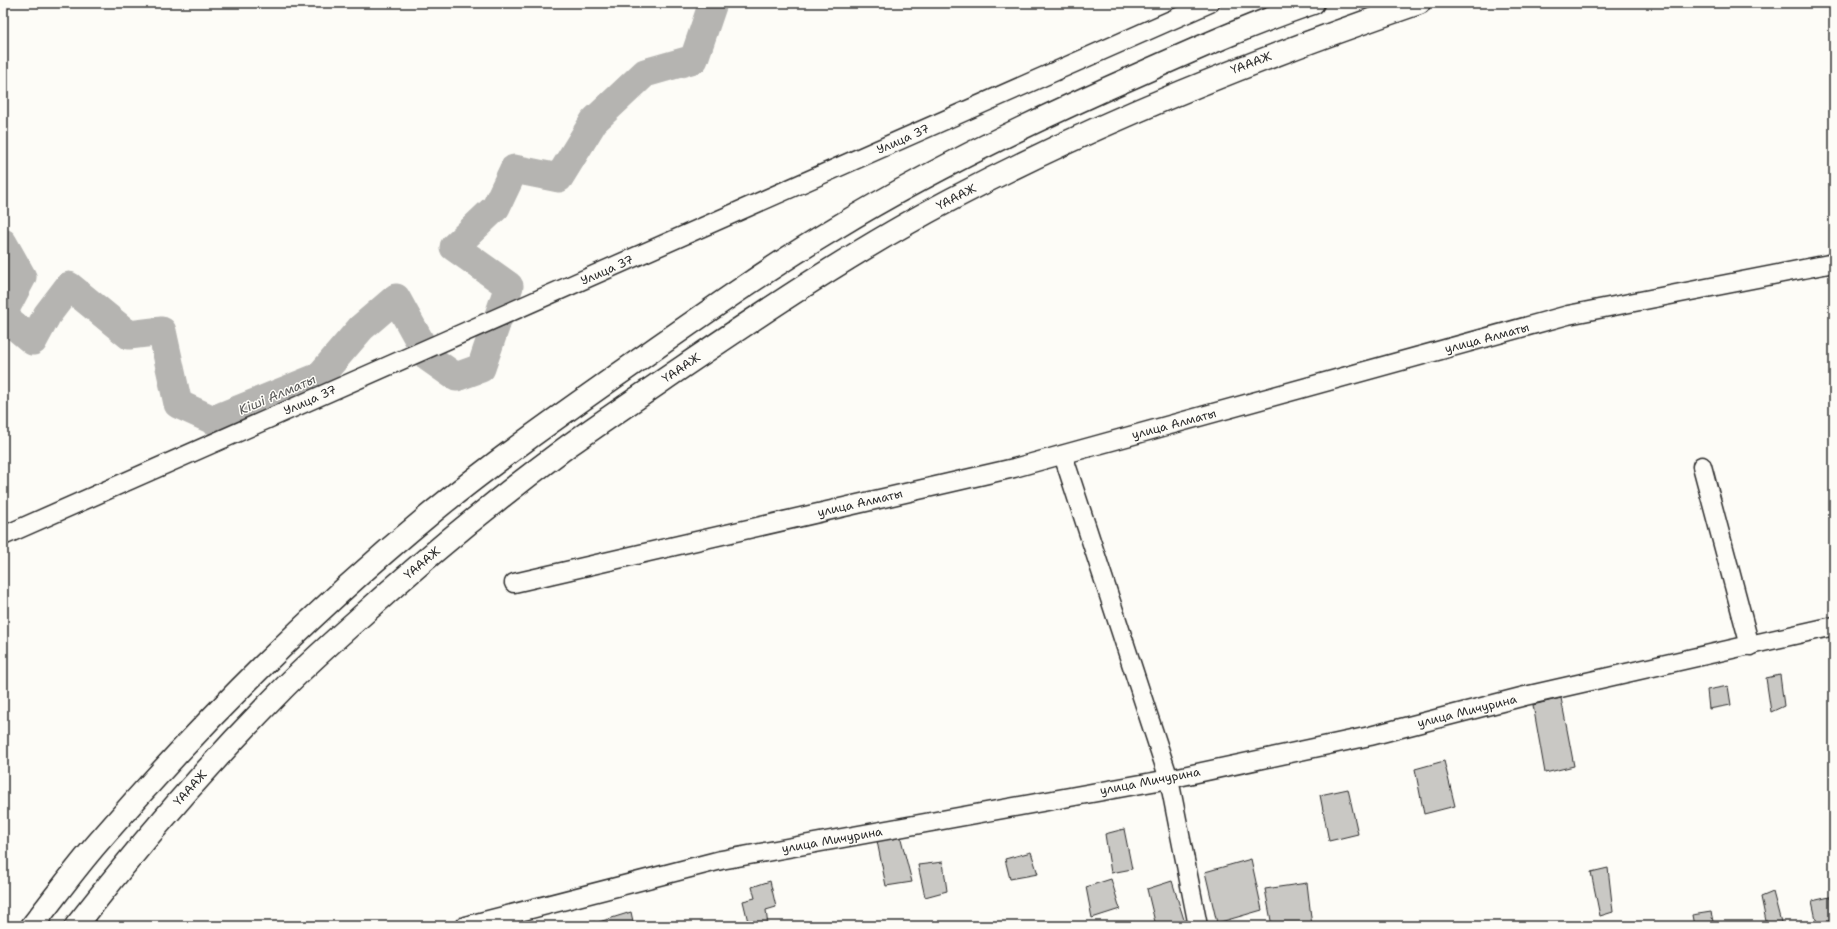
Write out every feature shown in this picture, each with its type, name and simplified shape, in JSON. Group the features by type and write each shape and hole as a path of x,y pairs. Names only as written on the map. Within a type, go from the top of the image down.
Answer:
{"highway":[{"path":"32,926 100,841 171,761 245,684 335,598 431,514 533,436 761,275 899,191 1073,103 1222,37 1313,3"},
{"name":"ҮАААЖ","path":"76,926 182,797 279,693 336,639 409,573 493,504 567,447 722,340 915,219 1061,145 1213,78 1346,28 1419,3"}],"street":[{"name":"Улица 37","path":"3,536 1210,3"},
{"name":"улица Алматы","path":"514,583 1014,468 1568,316 1834,263"},
{"path":"1063,455 1169,779 1198,926"},
{"path":"1702,466 1750,646"},
{"name":"улица Мичурина","path":"465,926 721,860 1169,779 1370,736 1525,696 1834,626"}],"building":[{"path":"1780,675 1784,706 1771,712 1766,678"},
{"path":"1728,686 1731,705 1709,709 1707,690"},
{"path":"1561,698 1574,766 1545,773 1533,705"},
{"path":"1444,761 1455,806 1424,814 1415,769"},
{"path":"1348,789 1358,834 1329,841 1320,795"},
{"path":"1124,829 1132,869 1111,873 1105,834"},
{"path":"900,835 912,882 886,886 877,841"},
{"path":"1031,852 1038,874 1010,879 1005,859"},
{"path":"1251,859 1262,910 1217,923 1205,872"},
{"path":"943,862 947,891 925,897 918,865"},
{"path":"1608,868 1613,912 1600,916 1591,872"},
{"path":"1111,879 1120,909 1092,918 1086,887"},
{"path":"770,881 776,907 766,910 768,926 749,926 743,901 755,898 752,887"},
{"path":"1172,881 1185,923 1175,926 1156,926 1147,889"},
{"path":"1307,883 1312,926 1272,926 1265,889"},
{"path":"1773,892 1782,926 1767,926 1761,897"},
{"path":"1834,896 1834,920 1817,924 1812,901"},
{"path":"631,912 634,926 599,926 599,922"},
{"path":"1711,912 1714,926 1694,926 1692,915"},
{"path":"595,922 596,926 570,926"}],"waterway":[{"name":"Кіші Алматы","path":"3,316 33,341 47,315 69,286 129,335 162,331 178,404 213,420 319,377 361,328 396,298 429,358 456,377 481,368 509,286 454,247 496,207 514,169 559,178 594,121 645,73 694,59 713,3"},
{"name":"Кіші Алматы","path":"3,243 22,277 3,313"}]}
